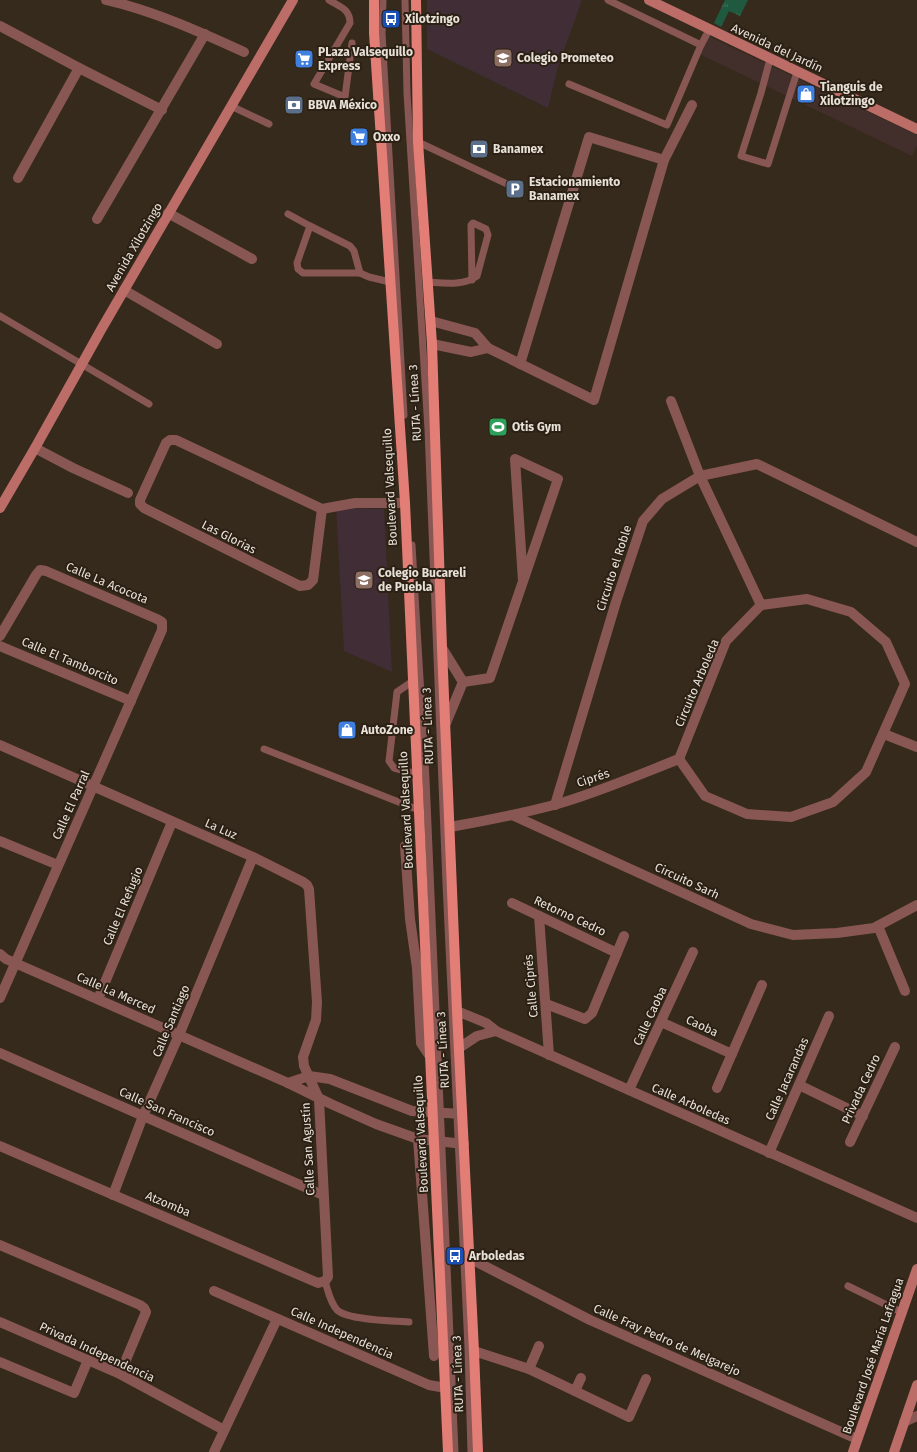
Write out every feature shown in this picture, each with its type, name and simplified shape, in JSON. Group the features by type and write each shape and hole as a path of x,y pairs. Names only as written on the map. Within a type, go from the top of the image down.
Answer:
{"main road":[{"name":"Boulevard Valsequillo","path":"374,0 374,33 405,503 419,810 422,968 438,1141 448,1452"},
{"path":"416,0 418,142 432,344 442,648 459,1048 459,1114 469,1258 478,1452"}],"street":[{"path":"106,0 130,6 205,34 244,52"},
{"name":"Avenida Xilotzingo","path":"0,508 168,213 292,0"},
{"name":"Avenida del Jardín","path":"649,0 917,129"},
{"path":"0,26 162,110"},
{"path":"97,219 205,34"},
{"path":"18,178 79,68"},
{"path":"431,321 475,333 488,348 594,400 664,160 692,105"},
{"path":"520,364 589,137 664,160"},
{"path":"168,213 252,259"},
{"path":"124,290 218,344"},
{"path":"432,344 471,352 488,348"},
{"path":"671,401 700,476 761,605 806,599 851,612 886,642 905,684 866,772 834,802 791,817 747,814 705,796 679,759"},
{"name":"Las Glorias","path":"170,440 176,440 322,509 313,580 308,585 300,586 144,508 140,504 140,500 166,443 170,440"},
{"path":"35,448 73,468 128,493"},
{"path":"463,682 490,678 558,479 515,460 523,581"},
{"name":"Circuito el Roble","path":"555,804 616,602 643,521 662,499 700,476 757,464 917,542"},
{"path":"322,509 355,503 405,503"},
{"name":"Calle La Acocota","path":"0,636 40,570 46,570 162,622"},
{"name":"Circuito Arboleda","path":"679,759 726,641 761,605"},
{"name":"Calle El Parral","path":"0,998 162,630 162,622"},
{"name":"Calle El Tamborcito","path":"0,646 131,701"},
{"path":"442,648 463,682"},
{"path":"446,723 463,682"},
{"path":"884,734 917,747"},
{"name":"La Luz","path":"0,745 253,857 307,885 309,890 317,1002 316,1020"},
{"name":"Ciprés","path":"512,816 555,804 619,783 679,759"},
{"path":"450,827 512,816"},
{"name":"Circuito Sarh","path":"512,816 751,924 793,935 837,933 874,928 917,905"},
{"name":"Calle El Refugio","path":"98,999 172,822"},
{"path":"0,841 58,865"},
{"path":"405,846 410,919 422,968"},
{"name":"Calle Santiago","path":"113,1195 143,1116 180,1035 253,857"},
{"name":"Retorno Cedro","path":"512,903 617,953"},
{"name":"Calle Ciprés","path":"539,916 549,1055"},
{"path":"878,926 905,991"},
{"path":"546,1004 585,1019 589,1017 624,936"},
{"name":"Calle Caoba","path":"630,1090 693,952"},
{"name":"Calle La Merced","path":"0,954 6,959 288,1083 319,1099 376,1124 418,1139 461,1144"},
{"path":"716,1088 762,984"},
{"name":"Calle Arboledas","path":"457,1011 486,1023 496,1031 549,1055 917,1218"},
{"name":"Calle Jacarandas","path":"769,1153 829,1016"},
{"name":"Calle San Agustín","path":"316,1020 303,1057 319,1099 328,1277 325,1281"},
{"name":"Caoba","path":"661,1022 732,1054"},
{"path":"459,1048 478,1036 496,1031"},
{"name":"Privada Cedro","path":"850,1142 895,1047"},
{"name":"Calle San Francisco","path":"0,1053 323,1195"},
{"path":"288,1083 309,1076 330,1079 412,1111 459,1114"},
{"path":"799,1085 863,1116"},
{"path":"418,1139 434,1356"},
{"name":"Atzomba","path":"0,1146 318,1283 325,1281"},
{"path":"0,1245 144,1308 146,1312 120,1374"},
{"name":"Calle Fray Pedro de Melgarejo","path":"469,1258 590,1320 857,1440"},
{"name":"Boulevard José María Lafragua","path":"853,1452 903,1313 917,1269"},
{"path":"214,1291 277,1319"},
{"name":"Calle Independencia","path":"214,1452 277,1319 429,1385 446,1388"},
{"name":"Privada Independencia","path":"0,1322 120,1374 224,1430"},
{"path":"529,1369 540,1346"},
{"path":"474,1351 529,1369 629,1417 646,1379"},
{"path":"0,1362 74,1394 88,1360"},
{"path":"575,1391 580,1378"},
{"path":"897,1451 904,1422 917,1385"},
{"path":"904,1422 917,1416"}],"lane":[{"path":"329,0 346,10 350,15 350,24 314,84 345,97 352,43"},
{"path":"383,0 382,34 426,779 436,1113"},
{"name":"RUTA - Línea 3","path":"405,0 407,93 428,429 446,884 459,1114"},
{"path":"608,0 701,45"},
{"path":"569,84 667,125 701,45 709,30"},
{"path":"770,59 741,156 768,164 797,72"},
{"path":"231,106 269,124"},
{"path":"418,142 520,190"},
{"path":"288,214 350,246 354,251 360,273"},
{"path":"428,282 456,283 472,280 477,276 488,234 486,229 473,222 471,225 472,280"},
{"path":"310,226 297,263 298,269 303,274 360,273 390,282"},
{"path":"0,316 149,404"},
{"path":"413,681 397,692 389,761 394,768 417,774"},
{"path":"264,749 419,810"},
{"path":"438,1141 455,1452"},
{"name":"RUTA - Línea 3","path":"461,1144 471,1452"},
{"path":"325,1281 332,1302 338,1311 349,1316 409,1322"},
{"path":"848,1286 903,1313"}],"shaded area":[{"name":"Colegio Prometeo","path":"427,0 582,0 558,67 548,108 427,49"},
{"name":"Tianguis de Xilotzingo","path":"704,34 917,135 917,146 912,156 695,52"},
{"name":"Colegio Bucareli de Puebla","path":"336,508 384,509 392,672 344,651"}],"green space":[{"path":"725,0 748,0 740,16 729,11 721,27 714,23"}],"place":[{"name":"Xilotzingo","path":"391,19"},
{"name":"Colegio Prometeo","path":"503,58"},
{"name":"PLaza Valsequillo Express","path":"304,59"},
{"name":"Tianguis de Xilotzingo","path":"806,94"},
{"name":"BBVA México","path":"294,105"},
{"name":"Oxxo","path":"359,137"},
{"name":"Banamex","path":"479,149"},
{"name":"Estacionamiento Banamex","path":"515,189"},
{"name":"Otis Gym","path":"498,427"},
{"name":"Colegio Bucareli de Puebla","path":"364,580"},
{"name":"AutoZone","path":"347,730"},
{"name":"Arboledas","path":"455,1256"}]}
